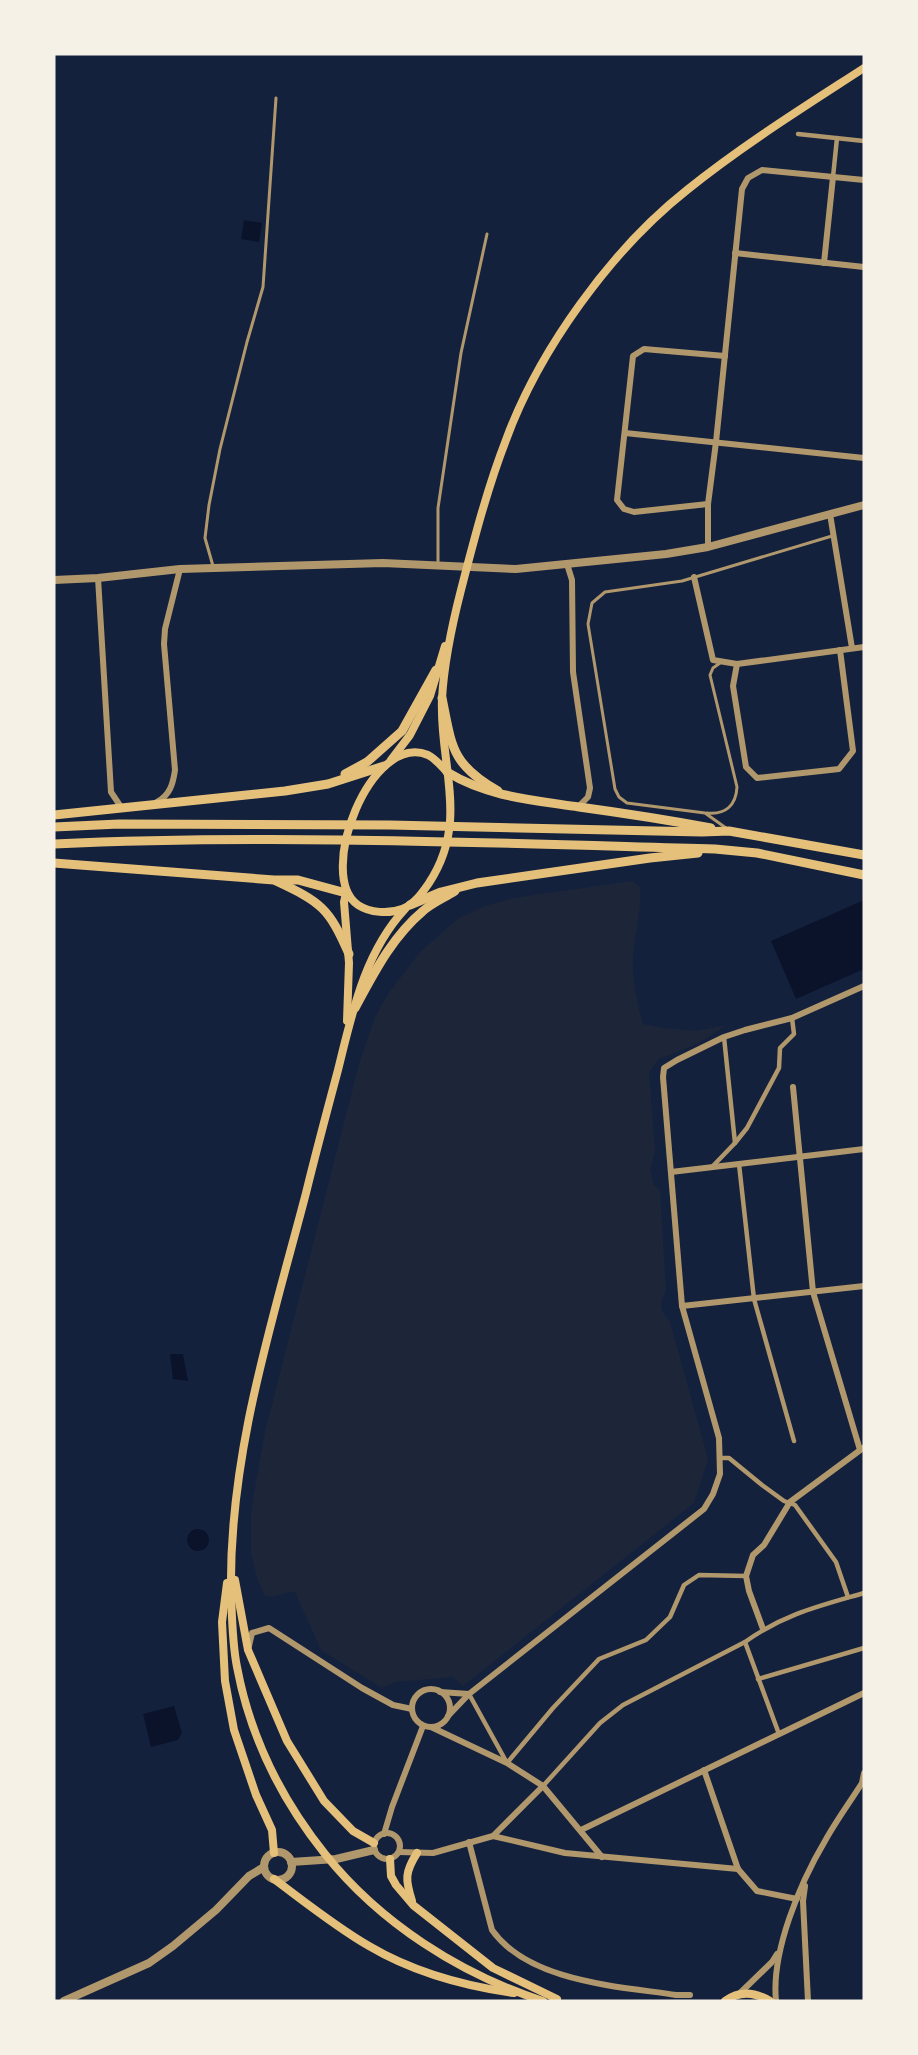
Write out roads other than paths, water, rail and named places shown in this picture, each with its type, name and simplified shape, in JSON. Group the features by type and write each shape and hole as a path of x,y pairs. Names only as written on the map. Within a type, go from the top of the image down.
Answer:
{"main road":[{"path":"274,1853 272,1830 256,1795 234,1730 225,1681 222,1622 236,1489 258,1381 347,1033 370,958 384,934 427,886 444,855 450,833 452,807 442,729 442,698 451,631 473,544 506,439 525,396 564,327 587,295 636,236 685,191 768,130 864,68"},
{"path":"347,1033 348,954 343,868 344,854 354,815 368,786 415,725 429,696 451,631"},
{"path":"328,784 367,762 402,731 436,670"},
{"path":"442,698 456,754 467,770 477,779 508,796"},
{"path":"54,815 285,791 328,784 386,765 404,754 420,753 431,756 447,772 466,784 524,800 729,831 864,855"},
{"path":"54,827 119,824 390,825 729,831"},
{"path":"54,844 117,841 390,840 715,849 757,853 864,875"},
{"path":"54,863 298,880 346,893 357,904 370,910 383,912 408,907 441,891 462,887 715,849"},
{"path":"274,880 310,897 327,912 338,929 348,954"},
{"path":"355,1008 380,962 401,934 423,911 462,887"},
{"path":"231,1553 248,1650 287,1742 324,1801 353,1832 374,1846"},
{"path":"231,1553 232,1634 249,1714 273,1774 298,1819 345,1878 416,1938 455,1962 543,2001"},
{"path":"413,1905 406,1883 408,1867 417,1853"},
{"path":"390,1859 391,1876 413,1905 493,1968 556,1999"},
{"path":"274,1879 346,1932 403,1963 443,1978 481,1988 523,1994"},
{"path":"498,1982 567,2001"},
{"path":"725,2001 738,1994 749,1993 760,1995 770,2001"}],"street":[{"path":"798,134 864,141"},
{"path":"824,263 837,138"},
{"path":"708,547 708,504 742,189 748,178 762,170 864,180"},
{"path":"735,253 864,267"},
{"path":"708,504 634,512 624,509 617,500 633,356 644,349 725,356"},
{"path":"625,433 864,458"},
{"path":"54,580 98,578 180,569 382,563 516,569 666,554 708,547 864,505"},
{"path":"830,514 852,648"},
{"path":"567,564 572,580 573,672 590,788 588,797 578,807"},
{"path":"153,805 165,798 174,783 175,770 164,644 165,629 180,569"},
{"path":"694,577 713,660 720,663 737,664 864,647"},
{"path":"98,578 111,792 121,807"},
{"path":"737,664 733,686 746,767 757,778 839,769 853,751 840,650"},
{"path":"431,1727 441,1724 469,1694 704,1509 713,1494 720,1474 719,1438 682,1306 664,1068 724,1037 792,1018 864,986"},
{"path":"712,1167 747,1128 779,1068 780,1048 794,1034 792,1018"},
{"path":"724,1037 735,1143"},
{"path":"763,1629 746,1576 753,1555 764,1545 790,1502 862,1449 813,1292 793,1087"},
{"path":"671,1172 864,1149"},
{"path":"739,1164 754,1299 794,1440"},
{"path":"682,1306 864,1286"},
{"path":"720,1458 729,1458 784,1501 795,1505 836,1562 848,1597"},
{"path":"507,1763 553,1708 599,1659 646,1640 670,1617 684,1585 699,1575 746,1576"},
{"path":"493,1836 543,1786 600,1723 623,1706 795,1613 864,1593"},
{"path":"248,1650 252,1633 269,1628 393,1706 412,1709"},
{"path":"745,1642 779,1734"},
{"path":"758,1679 864,1648"},
{"path":"469,1694 423,1691 415,1698 412,1709 415,1719 423,1726 431,1727 507,1763 543,1786 602,1857"},
{"path":"440,1692 448,1700 450,1711 448,1716"},
{"path":"581,1830 864,1693"},
{"path":"469,1694 507,1763"},
{"path":"384,1834 423,1726"},
{"path":"704,1770 738,1869 757,1891 797,1899"},
{"path":"776,2001 774,1987 779,1951 797,1899 825,1840 862,1783 864,1773"},
{"path":"399,1852 400,1845 397,1838 391,1834 378,1837 374,1846 378,1856 383,1859 390,1859 399,1852 434,1853 493,1836 565,1853 738,1869"},
{"path":"469,1842 492,1930 500,1941 525,1960 553,1973 574,1978 676,1995 690,1995"},
{"path":"291,1862 336,1859 374,1846"},
{"path":"64,2001 149,1963 216,1910 249,1876 264,1867 268,1857 274,1853 287,1855 291,1862 288,1876 279,1880 267,1875 264,1867"},
{"path":"807,1874 803,1901 808,2001"},
{"path":"738,1994 772,1962 779,1951"}],"lane":[{"path":"213,568 205,538 209,505 231,406 263,287 276,98"},
{"path":"438,566 438,508 461,353 487,234"},
{"path":"720,663 713,668 710,675 737,787 732,804 717,814 627,803 619,797 615,789 588,624 592,603 605,592 682,581 834,535"},
{"path":"630,815 646,806"},
{"path":"705,813 729,831"}]}
